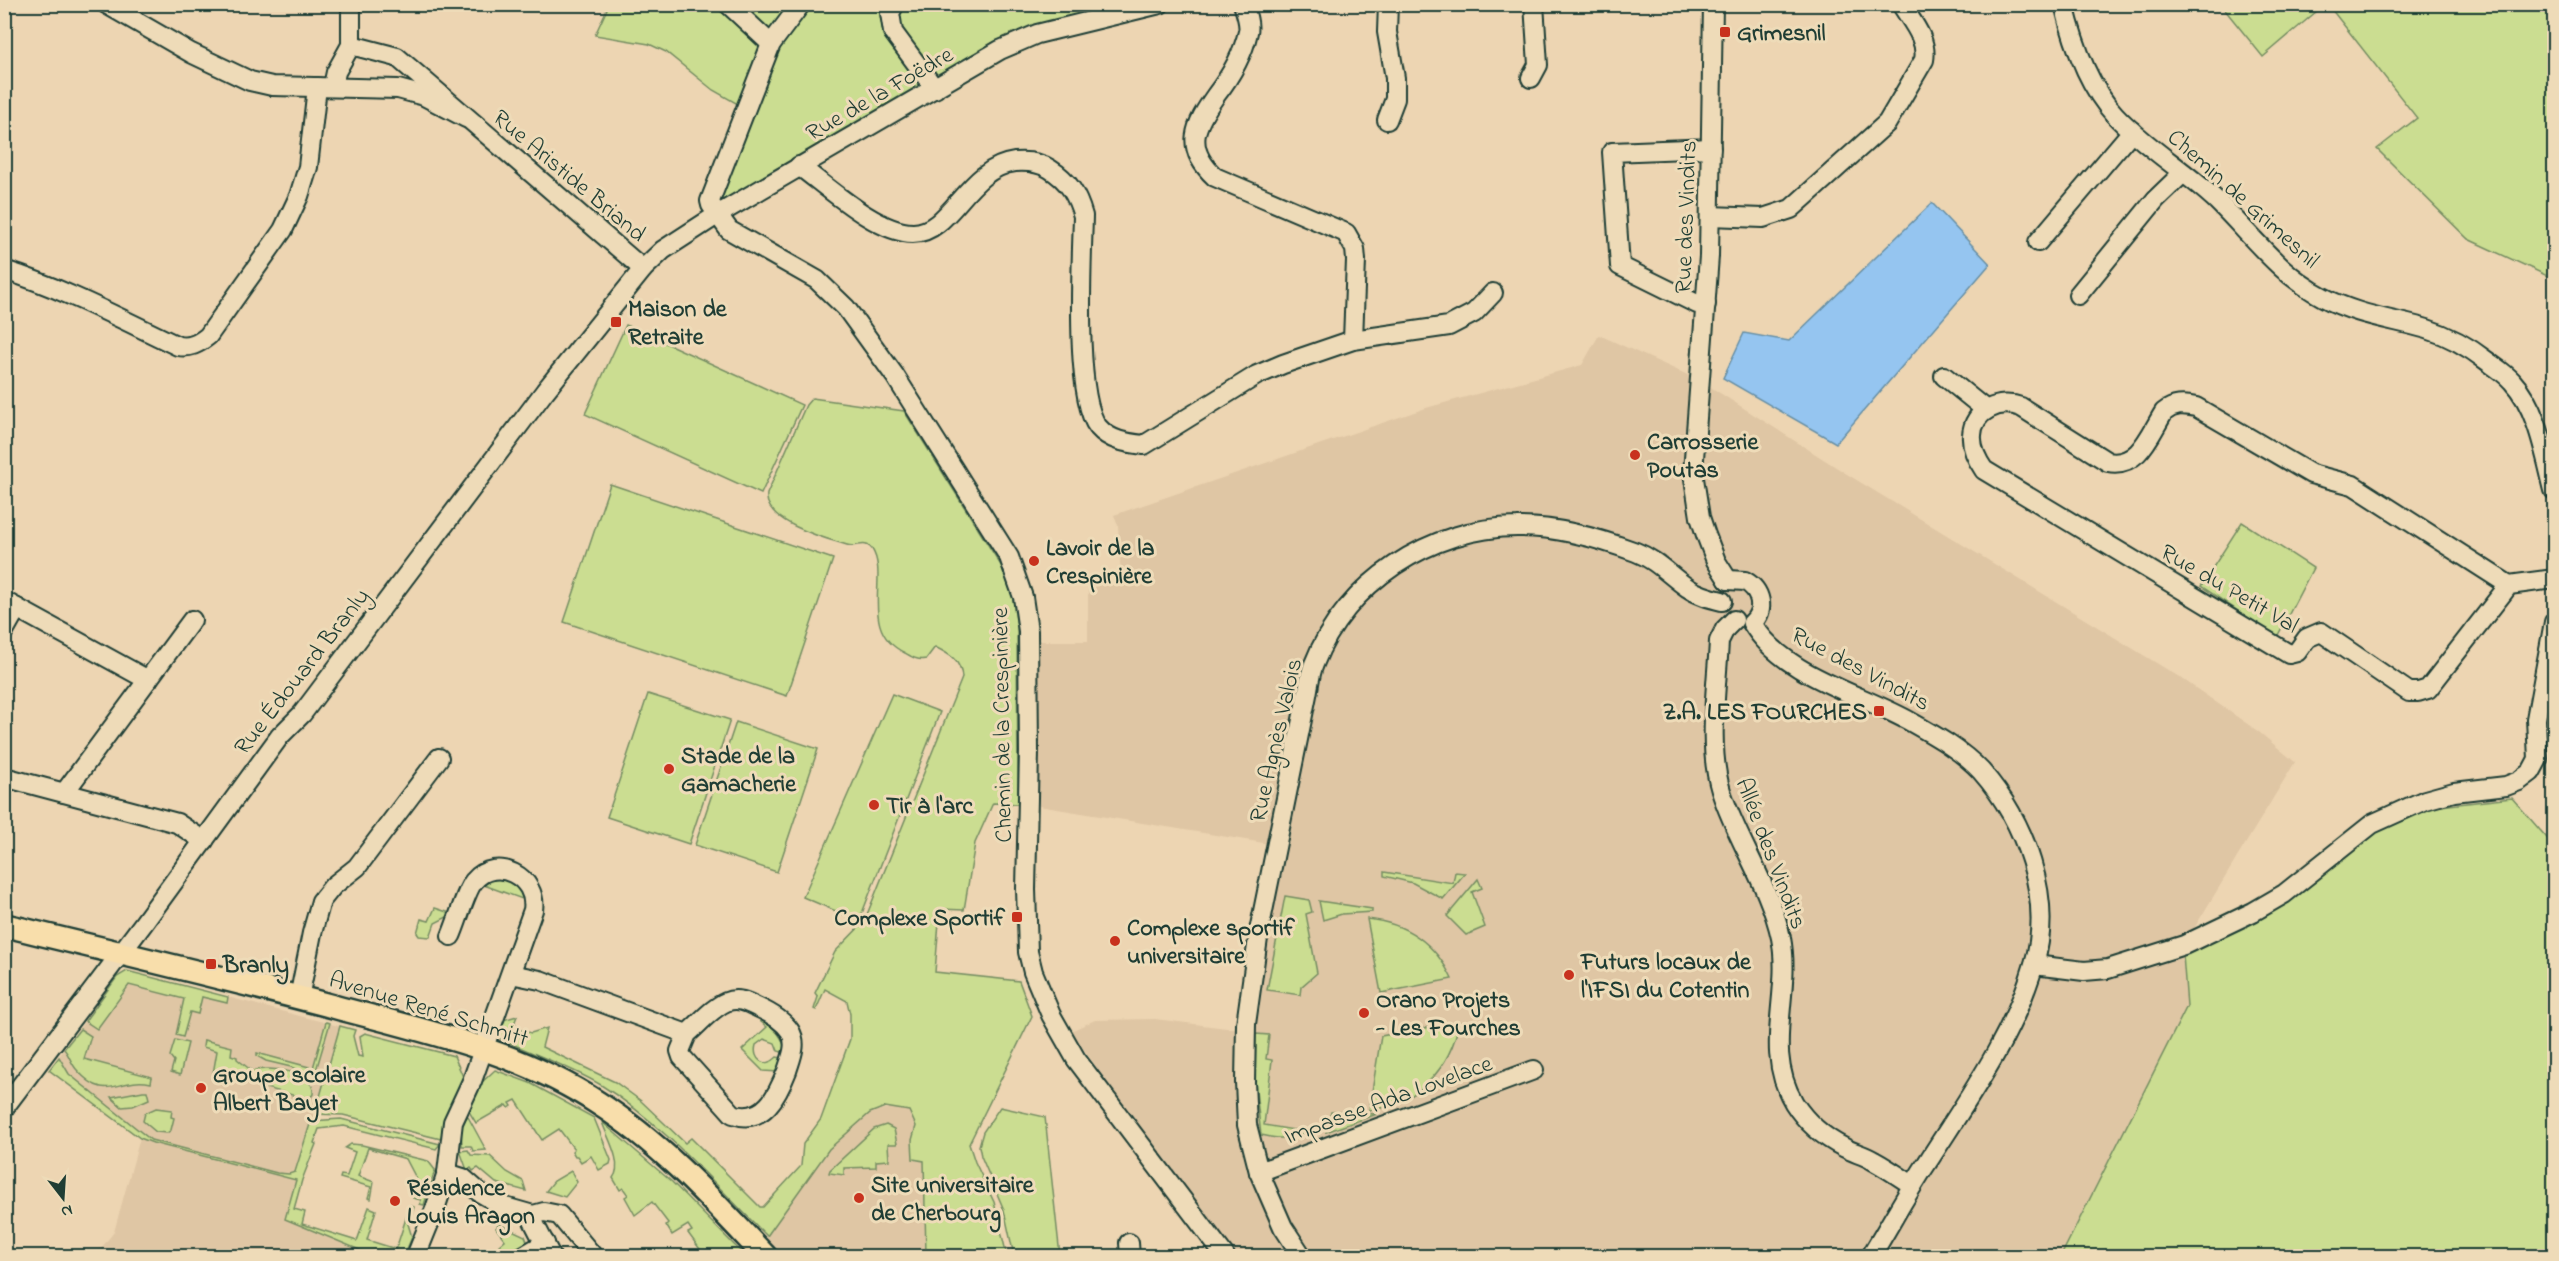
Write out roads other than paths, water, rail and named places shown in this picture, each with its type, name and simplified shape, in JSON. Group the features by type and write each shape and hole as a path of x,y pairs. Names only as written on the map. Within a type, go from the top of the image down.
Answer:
{"main road":[{"name":"Avenue René Schmitt","path":"4,925 299,998 483,1048 532,1067 567,1084 621,1119 681,1170 765,1257"}],"street":[{"name":"Rue Aristide Briand","path":"106,4 191,53 250,81 272,86 398,89 424,96 466,118"},
{"path":"4,270 64,292 178,346 198,344 208,336 283,230 299,196 308,167 325,86 351,45 351,4"},
{"path":"728,4 771,44"},
{"path":"717,215 710,201 771,44 801,4"},
{"path":"895,4 890,13 893,32 935,89"},
{"name":"Rue de la Foëdre","path":"643,269 663,250 717,215 1000,50 1037,34 1160,4"},
{"path":"1244,4 1249,30 1230,74 1204,110 1197,124 1197,153 1204,166 1215,177 1346,233 1355,249 1356,260 1353,340"},
{"path":"1387,120 1395,99 1395,78 1387,32 1388,4"},
{"path":"1531,78 1538,65 1534,4"},
{"name":"Rue des Vindits","path":"1713,4 1710,216 1706,304 1693,472 1699,511 1706,535 1716,561 1728,580"},
{"path":"1710,216 1763,218 1791,209 1887,123 1924,60 1925,54 1919,33 1901,4"},
{"name":"Chemin de Grimesnil","path":"2064,4 2073,41 2095,85 2114,114 2216,200 2277,265 2300,284 2345,308 2451,338 2470,348 2511,380 2530,411 2554,490"},
{"name":"Rue Aristide Briand","path":"351,45 397,57 643,269"},
{"path":"2038,242 2132,131"},
{"path":"1706,304 1697,304 1620,266 1612,152 1711,148"},
{"path":"800,166 882,224 897,231 915,233 934,226 972,184 1001,164 1023,161 1041,164 1059,175 1070,185 1083,216 1084,378 1091,414 1098,426 1110,437 1124,443 1144,445 1257,375 1283,364 1353,340 1449,326 1474,313 1493,293"},
{"path":"2078,295 2156,199 2183,173"},
{"name":"Chemin de la Crespinière","path":"717,215 725,226 742,239 817,280 846,308 895,376 1012,563 1023,597 1028,632 1029,752 1026,889 1028,952 1033,972 1057,1028 1076,1059 1225,1257"},
{"name":"Rue Édouard Branly","path":"4,1108 280,736 302,714 538,399 643,269"},
{"path":"1944,376 1986,410 2004,404 2021,407 2108,462 2117,464 2137,456 2164,412 2170,407 2179,405 2196,407 2311,474 2353,485 2509,585 2554,579"},
{"name":"Rue du Petit Val","path":"1986,410 1975,421 1971,437 1977,459 1984,470 2289,654 2297,652 2307,638 2321,632 2409,692 2428,689 2509,585"},
{"name":"Rue Agnès Valois","path":"1302,1257 1283,1227 1259,1172 1247,1125 1246,1024 1254,960 1313,666 1343,614 1389,569 1418,551 1434,543 1473,531 1516,526 1560,530 1638,553 1657,563 1689,589 1722,601"},
{"path":"1728,580 1745,581 1757,592 1760,607 1758,617 1743,621 1722,601 1720,586 1728,580"},
{"path":"4,631 11,604 148,680"},
{"path":"64,793 192,620"},
{"name":"Rue des Vindits","path":"1743,621 1785,658 1835,686 1908,720 1953,746 1980,770 2002,798 2023,838 2031,860 2040,917 2034,964 2008,1028 1988,1066 1912,1185 1871,1257"},
{"name":"Allée des Vindits","path":"1743,621 1725,629 1719,641 1714,757 1721,790 1767,897 1780,938 1784,979 1778,1042 1782,1076 1796,1106 1814,1127 1845,1148 1872,1160 1912,1185"},
{"path":"2034,964 2084,971 2108,969 2177,948 2253,912 2284,894 2372,824 2425,800 2454,792 2505,786 2519,781 2531,772 2538,759 2536,719 2554,622"},
{"path":"299,998 321,901 333,886 357,867 439,758"},
{"path":"4,777 177,823 204,841"},
{"path":"416,1257 447,1173 451,1130 511,974 533,904 531,890 520,876 500,870 484,873 475,879 451,936"},
{"path":"511,974 540,980 687,1034"},
{"path":"734,999 748,1003 783,1023 792,1036 793,1050 780,1089 769,1106 762,1112 750,1116 733,1114 682,1057 681,1051 687,1034 722,1004 734,999"},
{"name":"Impasse Ada Lovelace","path":"1259,1172 1534,1070"},
{"path":"447,1173 463,1178 478,1192 496,1203 533,1215 544,1212 559,1215 593,1257"},
{"path":"523,1257 548,1250 533,1221 533,1215"}],"water":[{"path":"1932,203 1990,264 1836,443 1723,378 1744,333 1789,341"}],"place":[{"name":"Grimesnil","path":"1725,32"},
{"name":"Maison de Retraite","path":"616,322"},
{"name":"Carrosserie Poutas","path":"1635,455"},
{"name":"Lavoir de la Crespinière","path":"1034,561"},
{"name":"Z.A. LES FOURCHES","path":"1879,711"},
{"name":"Stade de la Gamacherie","path":"669,769"},
{"name":"Tir à l'arc","path":"874,805"},
{"name":"Complexe Sportif","path":"1017,917"},
{"name":"Complexe sportif universitaire","path":"1115,941"},
{"name":"Branly","path":"211,964"},
{"name":"Futurs locaux de l'IFSI du Cotentin","path":"1569,975"},
{"name":"Orano Projets - Les Fourches","path":"1364,1013"},
{"name":"Groupe scolaire Albert Bayet","path":"201,1088"},
{"name":"Site universitaire de Cherbourg","path":"859,1198"},
{"name":"Résidence Louis Aragon","path":"395,1201"}]}
